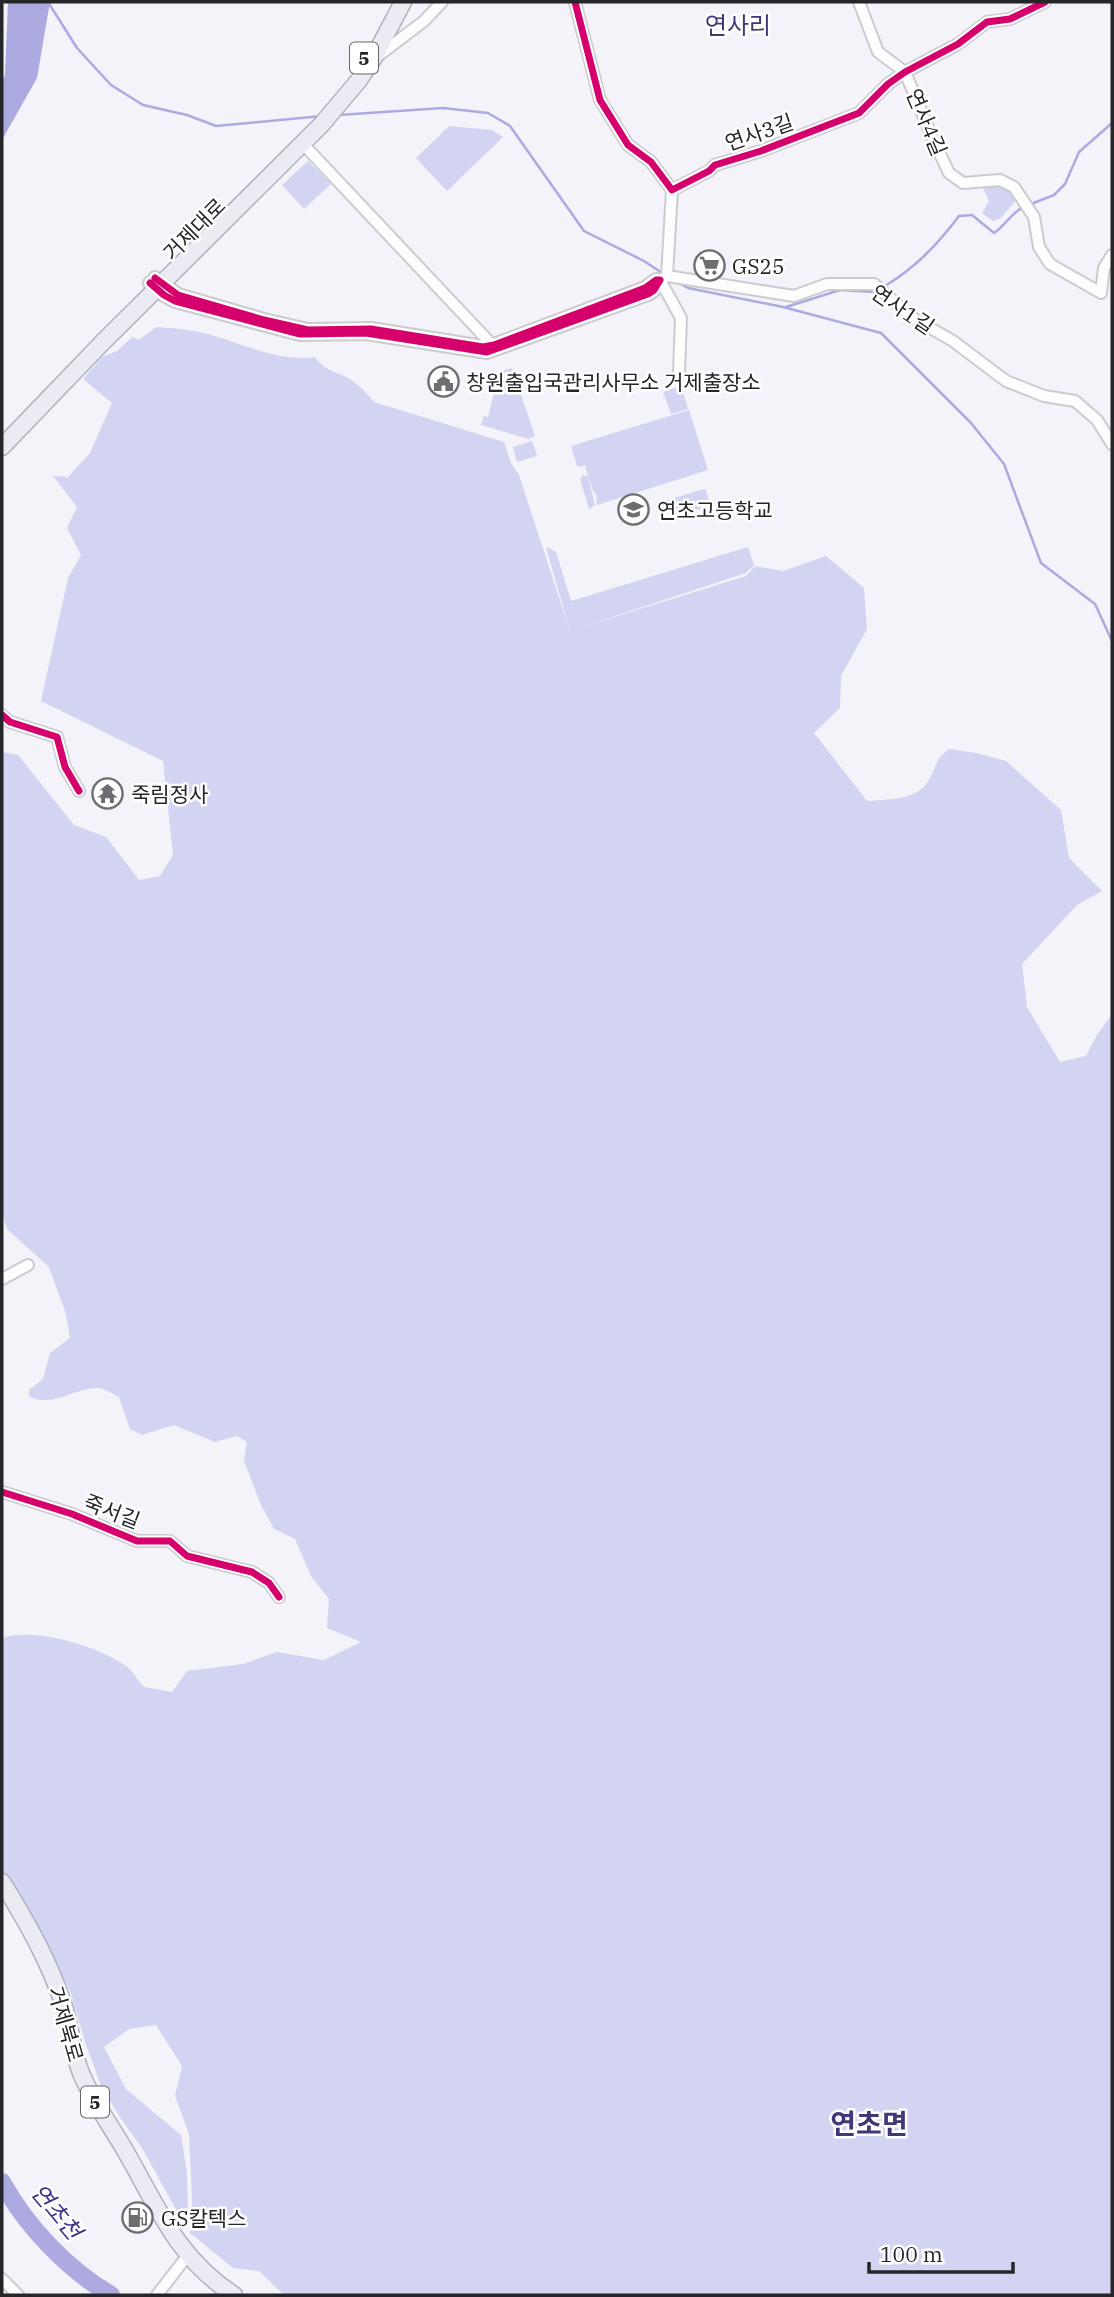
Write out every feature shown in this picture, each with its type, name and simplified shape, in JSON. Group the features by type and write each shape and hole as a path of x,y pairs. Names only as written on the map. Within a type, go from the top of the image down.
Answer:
{"main road":[{"name":"거제대로","path":"2,433 303,144 374,43 395,2"},
{"name":"거제대로","path":"2,447 156,284 324,115 373,59 403,2"},
{"name":"거제북로","path":"2,1882 45,1956 65,2008 73,2050 97,2106 174,2240 204,2273 234,2295"}],"street":[{"path":"373,59 424,21 442,2"},
{"path":"575,2 600,100 628,145 651,162 671,190 669,278 681,318 679,372"},
{"name":"연사4길","path":"859,2 878,52 905,72 949,173 963,183 1000,180 1014,187 1034,217 1039,247 1050,264 1101,293 1104,268 1112,255"},
{"name":"연사3길","path":"671,190 709,172 715,165 761,151 859,113 888,84 958,44 987,22 1010,19 1045,2"},
{"path":"303,144 495,348"},
{"path":"156,284 175,301 300,334 366,333 482,352 645,288 656,279 669,278"},
{"name":"연사1길","path":"669,278 794,296 827,284 874,284 913,318 953,341 1006,381 1044,396 1075,401 1097,420 1112,444"},
{"path":"2,715 10,722 57,737 65,767 79,791"},
{"path":"2,1273 27,1263 2,1279"},
{"name":"죽서길","path":"2,1492 72,1514 137,1541 170,1541 187,1556 252,1572 269,1583 278,1597"},
{"path":"158,2293 188,2255"},
{"path":"2,2279 18,2295"}],"shaded area":[{"path":"449,126 492,130 503,137 447,191 416,158"},
{"path":"308,161 331,184 304,209 282,185"},
{"path":"998,185 1011,192 1016,200 1001,218 993,221 982,213 989,201 983,188"},
{"path":"156,327 200,332 277,355 315,357 327,369 355,383 374,402 504,442 511,463 519,475 570,631 546,547 556,552 571,601 748,547 754,565 746,573 579,628 746,576 755,566 783,571 826,556 864,588 867,629 841,676 840,708 814,733 867,801 895,799 920,790 931,776 939,758 949,749 1006,761 1061,810 1069,858 1102,891 1077,905 1022,964 1027,1007 1060,1062 1086,1056 1112,1014 1112,2295 284,2295 259,2271 233,2268 190,2233 193,2220 189,2134 175,2096 182,2066 156,2025 129,2029 104,2047 126,2089 181,2135 187,2173 188,2217 183,2222 142,2148 101,2086 71,1993 49,1948 2,1883 2,1638 31,1635 83,1645 126,1666 144,1687 172,1692 187,1671 243,1664 277,1652 324,1660 361,1642 327,1628 329,1599 311,1576 295,1539 274,1529 261,1505 244,1461 247,1442 237,1436 215,1442 174,1425 142,1435 130,1429 119,1397 99,1388 55,1399 29,1396 29,1390 43,1379 50,1353 70,1338 66,1314 49,1267 8,1230 2,1215 2,752 18,755 74,825 106,837 139,880 160,876 173,855 163,761 41,701 68,578 81,555 67,528 77,507 53,476 68,477 90,453 112,403 83,379 102,357 117,351 132,337 139,340"},
{"path":"512,368 535,436 529,439 481,425 484,416 488,417 499,372"},
{"path":"681,386 688,409 671,414 663,392"},
{"path":"689,410 708,470 597,505 596,493 588,477 595,505 589,509 580,479 583,475 588,476 585,465 577,466 571,446"},
{"path":"532,441 537,456 517,462 513,447"},
{"path":"704,489 710,506 671,517 668,500"}],"water":[{"path":"8,2 50,2 37,78 2,140 2,81 5,75"}],"waterway":[{"path":"48,2 77,48 111,85 143,105 187,115 216,126 322,116"},
{"path":"339,115 443,108 488,113 510,126 584,231 662,273"},
{"path":"1031,204 1054,195 1065,184 1079,152 1112,123"},
{"path":"885,286 925,255 959,216 972,215 994,233 1022,208"},
{"path":"677,282 688,288 783,307 881,333 971,423 1004,464 1041,563 1095,604 1112,641"},
{"path":"786,307 840,290 875,292"},
{"name":"연초천","path":"2,2182 23,2215 49,2246 79,2273 111,2295"}],"cycle path":[{"path":"575,2 600,100 628,145 651,162 672,190 709,171 715,165 761,151 859,113 888,84 958,44 987,22 1010,19 1045,2"},
{"path":"150,283 175,301 300,334 366,333 487,352 648,294 660,280 645,288 483,347 371,329 308,330 178,295 155,278"},
{"path":"2,715 10,722 57,737 65,767 79,791"},
{"path":"2,1492 72,1514 137,1541 170,1541 187,1556 252,1572 269,1583 279,1597"}],"place":[{"name":"GS25","path":"709,266"},
{"name":"창원출입국관리사무소 거제출장소","path":"443,382"},
{"name":"연초고등학교","path":"634,510"},
{"name":"죽림정사","path":"108,794"},
{"name":"GS칼텍스","path":"138,2218"}],"district":[{"name":"연사리","path":"738,25"},
{"name":"연초면","path":"869,2123"}]}
